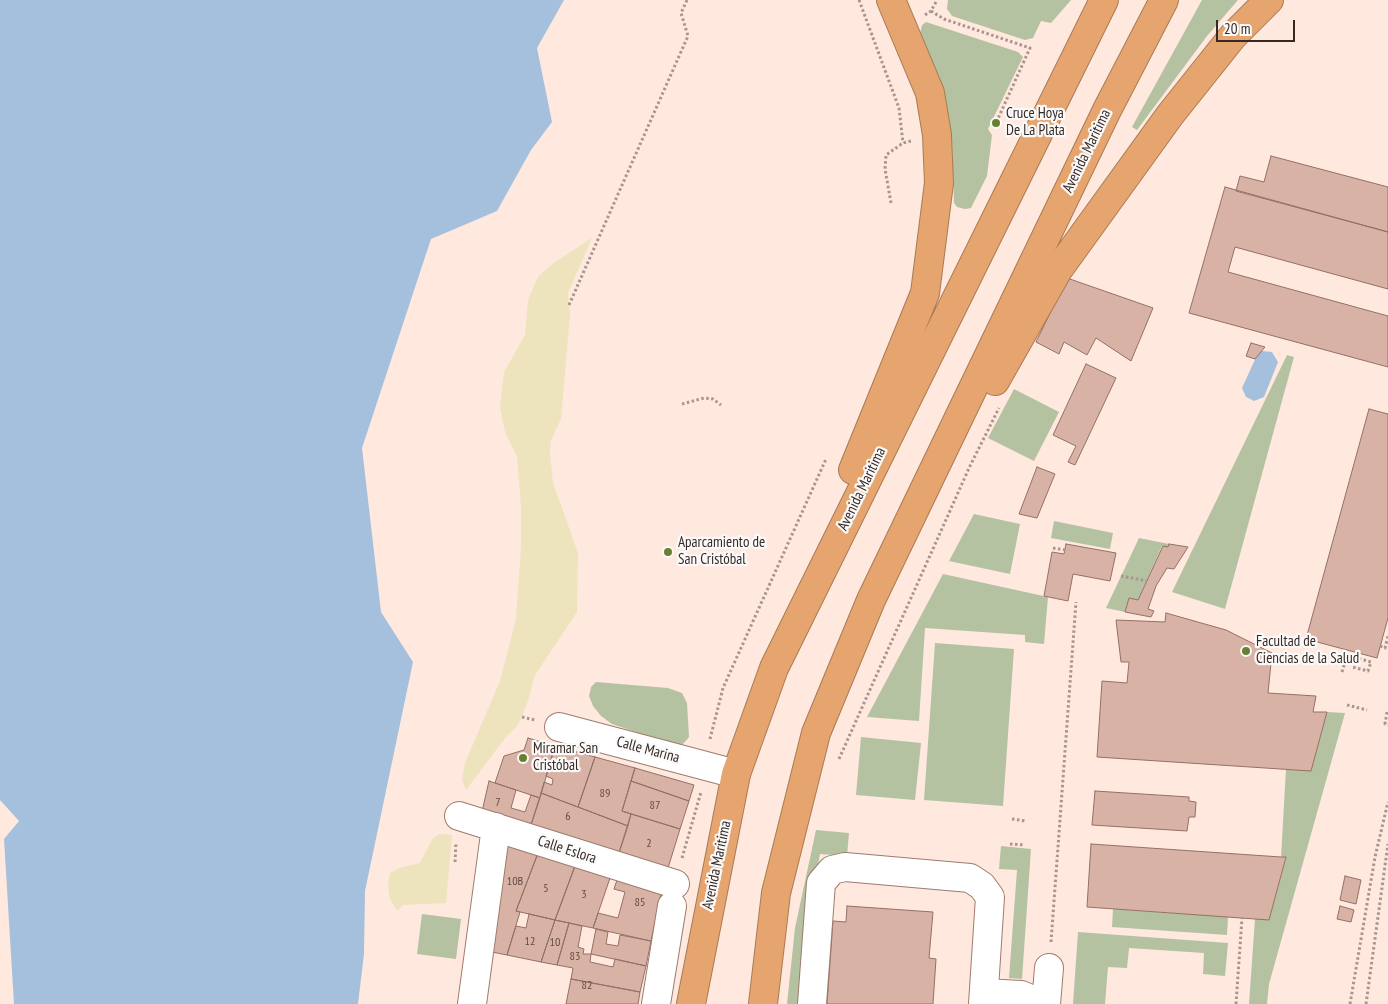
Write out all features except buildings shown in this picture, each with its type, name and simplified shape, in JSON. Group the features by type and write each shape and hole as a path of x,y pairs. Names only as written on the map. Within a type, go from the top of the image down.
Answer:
{"highway":[{"path":"774,668 925,293 939,183 937,135 930,94 891,0"},
{"name":"Avenida Maritima","path":"691,1004 736,774 774,668 1104,0"},
{"name":"Avenida Maritima","path":"763,1004 776,892 816,732 871,600 1107,110 1164,0"},
{"path":"871,600 1058,270 1176,108 1233,36 1269,0"}],"street":[{"name":"Calle Marina","path":"559,726 736,774"},
{"name":"Calle Eslora","path":"459,816 496,828 673,895"},
{"path":"472,1004 496,828"},
{"path":"812,1004 821,883 832,870 845,867 970,878 982,886 990,898 984,998 1021,995 1033,1000 1036,1004"},
{"path":"656,1004 673,895"},
{"path":"1046,1004 1049,968"}],"path":[{"path":"569,305 688,36 681,13 687,0"},
{"path":"858,0 899,108 903,144"},
{"path":"931,11 944,19 1030,48 996,123"},
{"path":"891,203 885,169 886,155 903,144 937,135"},
{"path":"682,404 704,398 713,400 721,405"},
{"path":"838,762 970,466 1000,406"},
{"path":"673,895 701,794 704,765 723,688 830,452"},
{"path":"1053,548 1065,550"},
{"path":"1121,576 1146,581"},
{"path":"1049,968 1076,602"},
{"path":"1380,646 1385,648 1388,636"},
{"path":"1342,672 1347,655 1371,662 1368,671 1352,666"},
{"path":"1347,705 1367,710"},
{"path":"1387,712 1385,724 1388,725"},
{"path":"1350,1004 1375,857 1388,802"},
{"path":"1012,819 1026,821"},
{"path":"1010,844 1024,845"},
{"path":"1366,1004 1388,844"},
{"path":"1236,1004 1242,918"}],"green space":[{"path":"948,0 1071,0 1051,23 1041,21 1033,38 1025,40 952,16 947,9"},
{"path":"1202,0 1238,0 1207,36 1137,130 1132,127"},
{"path":"926,22 1018,52 1023,57 988,129 992,135 987,176 971,208 957,207 954,203 952,140 949,119 920,34 922,25"},
{"path":"1287,355 1294,357 1225,609 1172,592"},
{"path":"1014,389 1059,412 1034,461 988,438"},
{"path":"974,514 1020,524 1010,574 949,561"},
{"path":"1054,521 1113,533 1110,549 1051,538"},
{"path":"1139,538 1169,544 1168,547 1162,546 1138,600 1129,599 1125,612 1106,608"},
{"path":"943,574 1048,597 1044,644 1025,642 1025,635 925,628 919,721 867,717"},
{"path":"935,643 1014,649 1003,806 924,800"},
{"path":"596,682 668,688 682,693 687,703 689,737 683,744 677,746 612,724 601,716 593,706 589,696 591,687"},
{"path":"1327,712 1345,713 1269,984 1267,1004 1249,1004 1255,919 1269,919 1286,858 1281,857 1286,769 1311,770"},
{"path":"861,737 921,743 915,800 856,795"},
{"path":"816,830 849,833 847,856 820,854 810,906 801,1004 787,1004 795,928"},
{"path":"1001,846 1031,849 1022,979 1009,978 1017,870 999,869"},
{"path":"1113,909 1228,917 1227,935 1112,927"},
{"path":"422,914 461,919 456,959 417,954"},
{"path":"1078,932 1228,943 1225,976 1203,974 1204,953 1129,948 1127,968 1108,967 1105,1004 1073,1004"}],"sand":[{"path":"592,238 568,293 570,315 561,419 551,440 550,453 553,483 578,553 577,612 535,675 528,701 518,725 505,738 466,790 462,780 465,763 500,681 516,619 521,549 521,506 517,457 505,432 500,407 504,372 525,335 528,300 538,277 552,264"},
{"path":"440,834 452,835 446,903 403,905 397,911 390,899 388,885 390,873 399,868 420,863 433,838"}],"water":[{"path":"0,0 564,0 537,48 552,122 531,150 497,211 431,239 362,448 381,612 413,662 365,891 364,954 358,1004 14,1004 4,839 19,821 0,800"},
{"path":"1262,351 1272,352 1278,362 1264,397 1254,401 1246,397 1242,388 1257,355"}],"place":[{"name":"Cruce Hoya De La Plata","path":"996,123"},
{"name":"Aparcamiento de San Cristóbal","path":"668,552"},
{"name":"Facultad de Ciencias de la Salud","path":"1246,651"},
{"name":"Miramar San Cristóbal","path":"523,758"}]}
